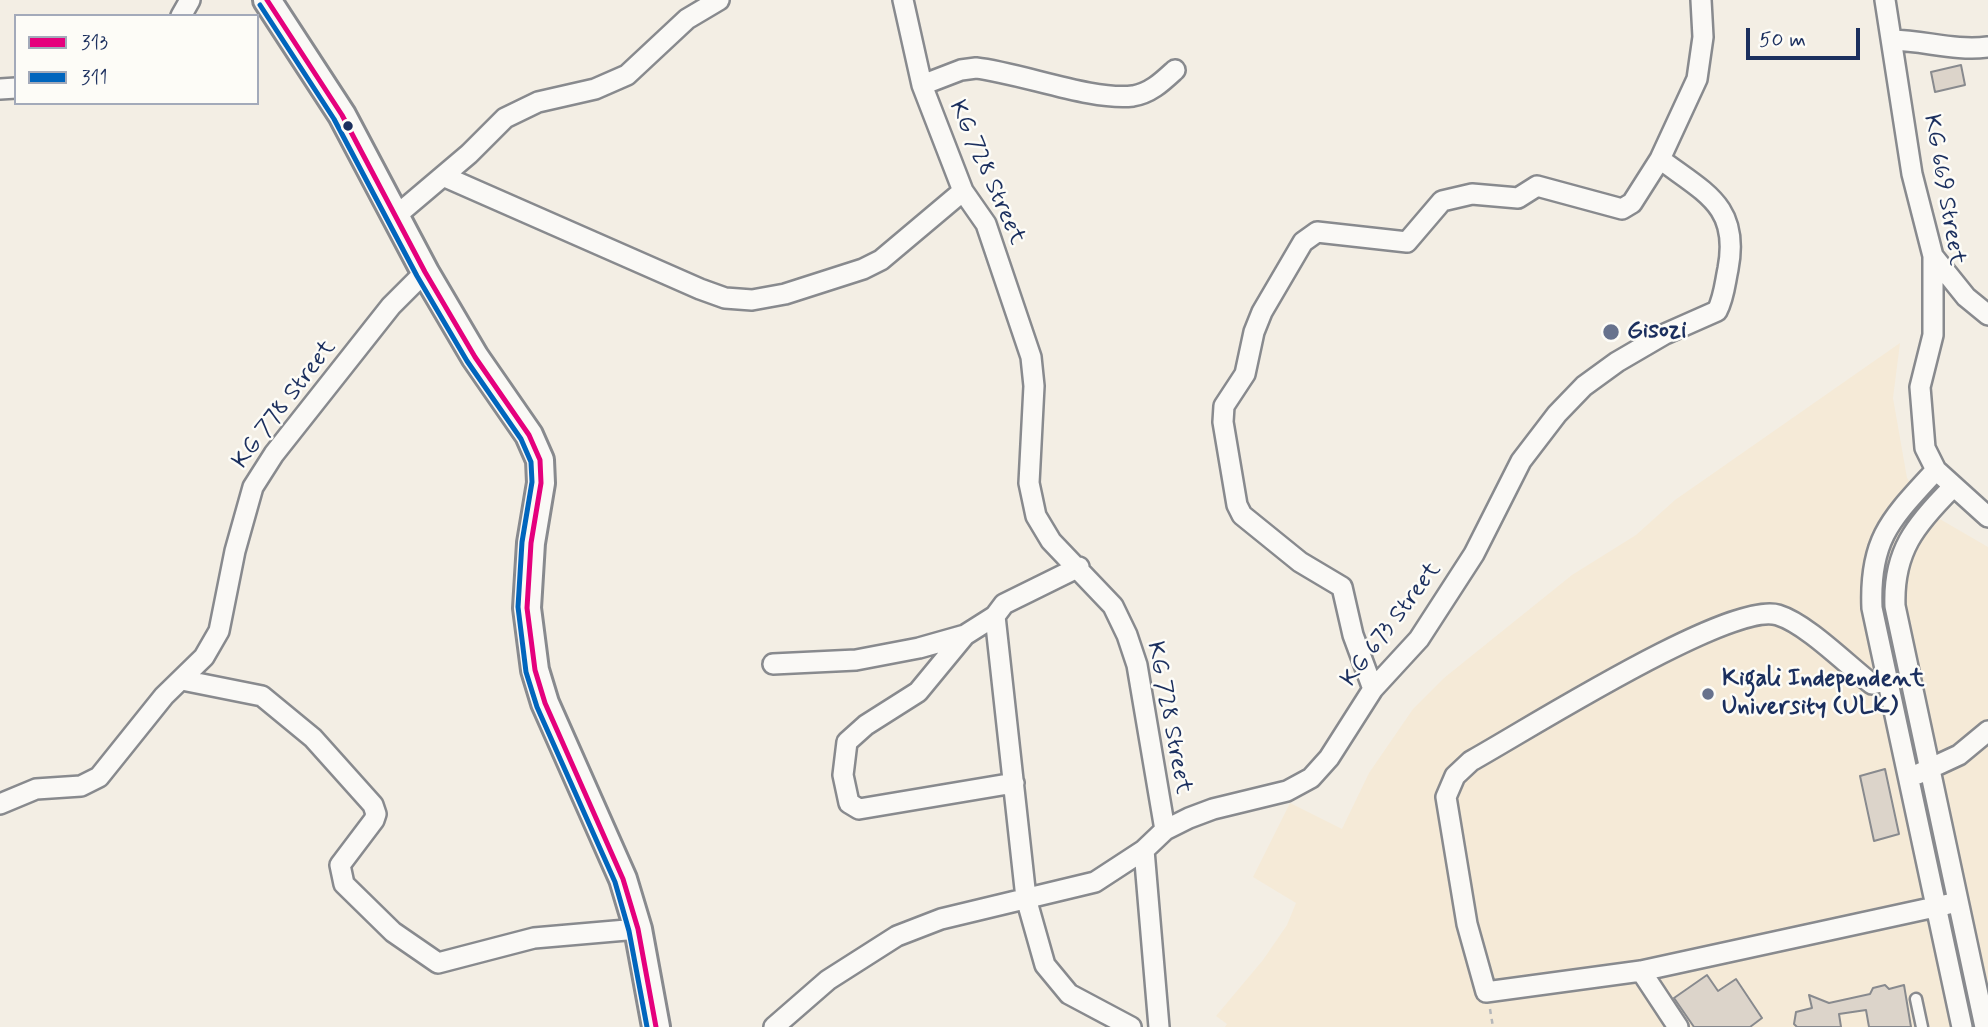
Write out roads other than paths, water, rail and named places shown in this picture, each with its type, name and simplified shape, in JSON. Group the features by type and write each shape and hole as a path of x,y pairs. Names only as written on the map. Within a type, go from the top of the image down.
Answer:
{"main road":[{"path":"267,0 342,116 425,272 475,357 529,435 540,460 541,482 531,543 527,608 535,670 545,703 618,867 639,929 656,1027"}],"street":[{"path":"397,215 517,110 595,89 627,75 687,19 719,0"},
{"name":"KG 728 Street","path":"903,0 922,85 962,191 986,224 1031,357 1034,386 1028,483 1036,516 1051,541 1079,567 1113,606 1137,666 1165,830"},
{"path":"1373,690 1353,635 1342,587 1281,548 1251,524 1237,505 1223,422 1224,406 1245,374 1254,332 1262,312 1303,242 1317,232 1407,242 1442,201 1472,194 1518,198 1537,186 1610,208 1622,209 1632,204 1660,159 1697,79 1703,37 1701,0"},
{"name":"KG 669 Street","path":"1885,0 1912,174 1933,256 1933,335 1920,387 1925,448 1936,470"},
{"path":"1893,40 1923,42 1955,50 1988,47"},
{"path":"922,85 961,69 976,68 1110,95 1135,96 1156,88 1175,70"},
{"name":"KG 673 Street","path":"774,1027 828,980 897,936 941,919 1095,882 1144,850 1165,830 1213,809 1287,791 1311,778 1329,758 1373,690 1419,639 1474,554 1521,461 1557,414 1584,386 1617,362 1665,334 1717,311 1732,246 1731,230 1713,201 1660,159"},
{"path":"443,176 700,289 725,298 752,300 785,295 881,260 962,191"},
{"path":"1933,256 1966,297 1988,316"},
{"name":"KG 778 Street","path":"0,804 20,794 81,786 99,777 138,726 204,657 219,631 235,551 253,487 274,454 383,317 425,272"},
{"path":"1962,1027 1872,608 1871,577 1878,548 1890,520 1936,470 1952,488 1988,517"},
{"path":"1952,488 1911,534 1900,556 1894,580 1895,606 1958,902 1983,991 1985,1027"},
{"path":"1014,783 859,809 849,803 843,775 847,743 866,725 918,692 965,635 995,616 1004,604 1079,567"},
{"path":"1888,680 1872,684 1800,624 1774,614 1746,617 1695,635 1471,761 1455,776 1446,797 1467,924 1486,992 1641,971 1958,902"},
{"path":"995,616 1026,898 1045,965 1069,995 1131,1027"},
{"path":"773,664 856,660 965,635"},
{"path":"182,680 262,696 313,737 373,805 376,814 374,820 340,865 344,884 393,932 428,959 438,963 534,938 639,929"},
{"path":"1909,776 1930,771 1959,755 1988,731"},
{"path":"1144,850 1159,1027"},
{"path":"1641,971 1678,1027"}],"lane":[{"path":"1916,999 1922,1027"}],"place":[{"name":"Gisozi","path":"1611,332"},
{"name":"Kigali Independent University (ULK)","path":"1708,694"}]}
